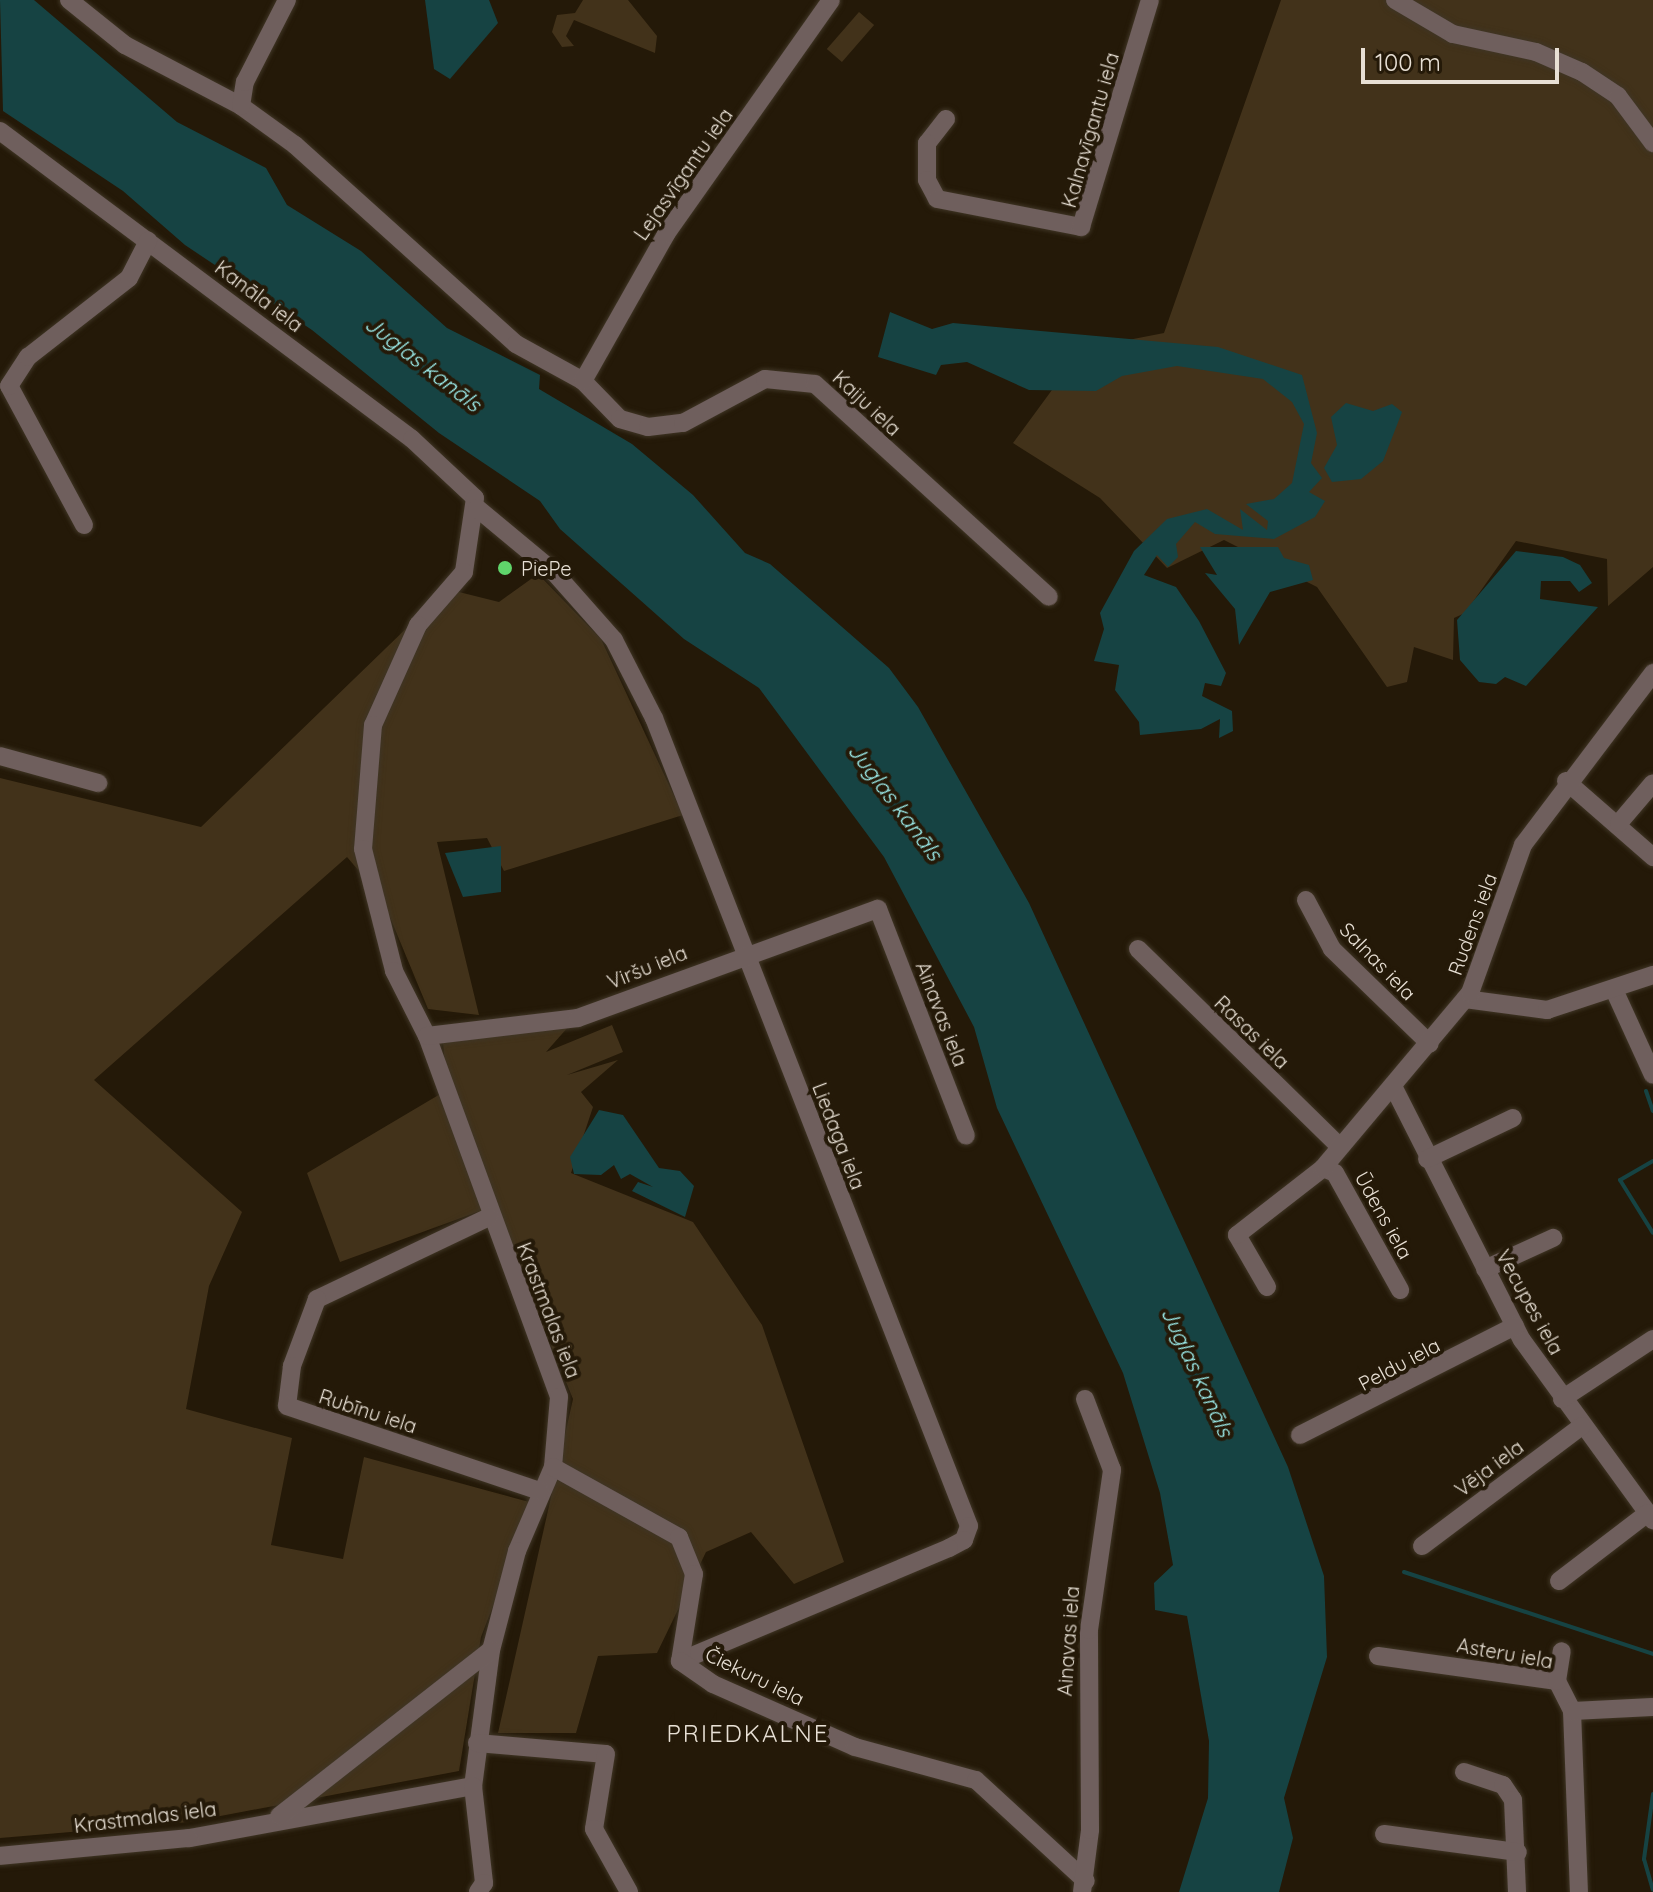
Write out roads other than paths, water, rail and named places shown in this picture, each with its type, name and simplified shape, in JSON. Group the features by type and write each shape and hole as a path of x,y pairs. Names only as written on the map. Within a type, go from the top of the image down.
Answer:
{"street":[{"name":"Kaiju iela","path":"69,0 160,67 241,106 295,145 516,344 583,381 620,419 648,427 683,423 765,379 815,384 1049,597"},
{"path":"241,106 245,82 287,0"},
{"name":"Lejasvīgantu iela","path":"583,381 666,234 831,0"},
{"name":"Kalnavīgantu iela","path":"946,119 927,143 927,180 937,199 1081,227 1150,0"},
{"path":"1395,0 1453,34 1536,52 1582,72 1618,96 1653,143"},
{"name":"Kanāla iela","path":"0,131 431,454 470,489 477,508"},
{"path":"84,525 4,388 28,357 129,278 148,241"},
{"name":"Liedaga iela","path":"477,508 553,571 614,640 654,718 969,1526 964,1540 949,1548 680,1661"},
{"name":"Krastmalas iela","path":"0,1856 189,1838 276,1818 473,1786 491,1650 540,1491 553,1467 559,1397 489,1217 427,1036 394,971 363,849 367,749 418,625 464,572 477,508"},
{"name":"Rudens iela","path":"1267,1287 1237,1235 1323,1168 1337,1144 1395,1090 1465,999 1523,845 1566,781 1653,673"},
{"path":"0,756 98,783"},
{"path":"1566,781 1619,823 1653,857"},
{"path":"1619,823 1653,783"},
{"name":"Salnas iela","path":"1306,900 1332,949 1430,1044"},
{"name":"Viršu iela","path":"427,1036 578,1018 746,951 878,909"},
{"name":"Ainavas iela","path":"878,909 966,1136"},
{"name":"Rasas iela","path":"1138,949 1337,1144"},
{"path":"1465,999 1547,1010 1615,992 1653,975"},
{"path":"1615,992 1653,1075"},
{"name":"Vecupes iela","path":"1395,1090 1427,1159 1515,1326 1562,1399 1651,1517"},
{"path":"1427,1159 1513,1118"},
{"name":"Ūdens iela","path":"1323,1168 1335,1173 1400,1290"},
{"name":"Rubīnu iela","path":"489,1217 317,1299 292,1366 287,1406 540,1491"},
{"path":"1485,1269 1553,1238"},
{"name":"Peldu iela","path":"1300,1435 1515,1326"},
{"path":"1562,1399 1653,1339"},
{"name":"Ainavas iela","path":"1084,1887 1086,1678 1112,1470 1085,1399"},
{"name":"Vēja iela","path":"1422,1546 1582,1426"},
{"name":"Čiekuru iela","path":"553,1467 679,1537 694,1574 680,1661 713,1684 855,1747 976,1780 1084,1887"},
{"path":"1559,1581 1651,1517"},
{"path":"276,1818 491,1650"},
{"path":"1557,1681 1562,1651"},
{"name":"Asteru iela","path":"1378,1656 1557,1681 1572,1711 1579,1892"},
{"path":"1572,1711 1653,1707"},
{"path":"477,1743 606,1754 594,1829 629,1892"},
{"path":"1464,1772 1503,1785 1513,1800 1518,1852 1517,1892"},
{"path":"473,1786 484,1883 478,1892"},
{"path":"1384,1834 1518,1852"}],"water":[{"name":"Juglas kanāls","path":"0,0 34,0 177,122 266,168 287,205 361,251 447,328 540,375 539,389 632,444 693,495 745,553 770,564 889,668 918,707 1029,903 1288,1467 1324,1576 1327,1657 1284,1798 1293,1838 1279,1892 1179,1892 1208,1798 1209,1741 1187,1616 1155,1610 1154,1583 1173,1565 1160,1493 1123,1373 997,1108 974,1027 884,857 759,688 684,639 560,529 540,501 439,433 312,330 185,245 123,191 3,111"},
{"path":"425,0 489,0 498,23 450,79 434,69"},
{"path":"890,312 932,329 953,323 1218,347 1302,375 1317,433 1311,463 1322,478 1309,492 1325,501 1315,517 1274,539 1215,534 1195,522 1176,544 1178,557 1168,567 1157,555 1144,575 1176,587 1199,621 1226,673 1221,686 1205,683 1202,696 1232,711 1233,731 1219,738 1220,719 1201,729 1140,735 1139,722 1115,690 1119,665 1094,661 1104,629 1100,613 1134,551 1167,519 1207,509 1243,530 1240,509 1267,530 1268,521 1246,504 1274,499 1292,483 1304,424 1292,402 1263,379 1177,366 1122,376 1096,391 1029,390 967,362 941,365 936,375 878,357"},
{"path":"1346,403 1373,411 1392,404 1402,412 1383,461 1361,479 1332,482 1324,468 1337,445 1331,417"},
{"path":"1200,547 1278,547 1284,558 1309,565 1313,580 1270,592 1239,645 1235,609 1205,573 1217,575"},
{"path":"1516,551 1563,557 1580,565 1592,583 1579,592 1570,581 1541,581 1540,599 1598,607 1526,686 1505,677 1496,684 1479,682 1460,660 1457,620"},
{"path":"501,846 501,892 463,897 445,853"},
{"path":"599,1110 623,1115 659,1168 680,1171 694,1186 685,1217 632,1191 638,1182 653,1187 630,1174 621,1179 614,1165 601,1175 574,1174 570,1157"}],"waterway":[{"path":"1646,1091 1653,1111"},
{"path":"1653,1161 1620,1180 1653,1233"},
{"path":"1404,1572 1653,1654"},
{"path":"1653,1794 1644,1859 1653,1890"}],"place":[{"name":"PiePe","path":"505,568"}],"district":[{"name":"PRIEDKALNE","path":"748,1734"}]}
